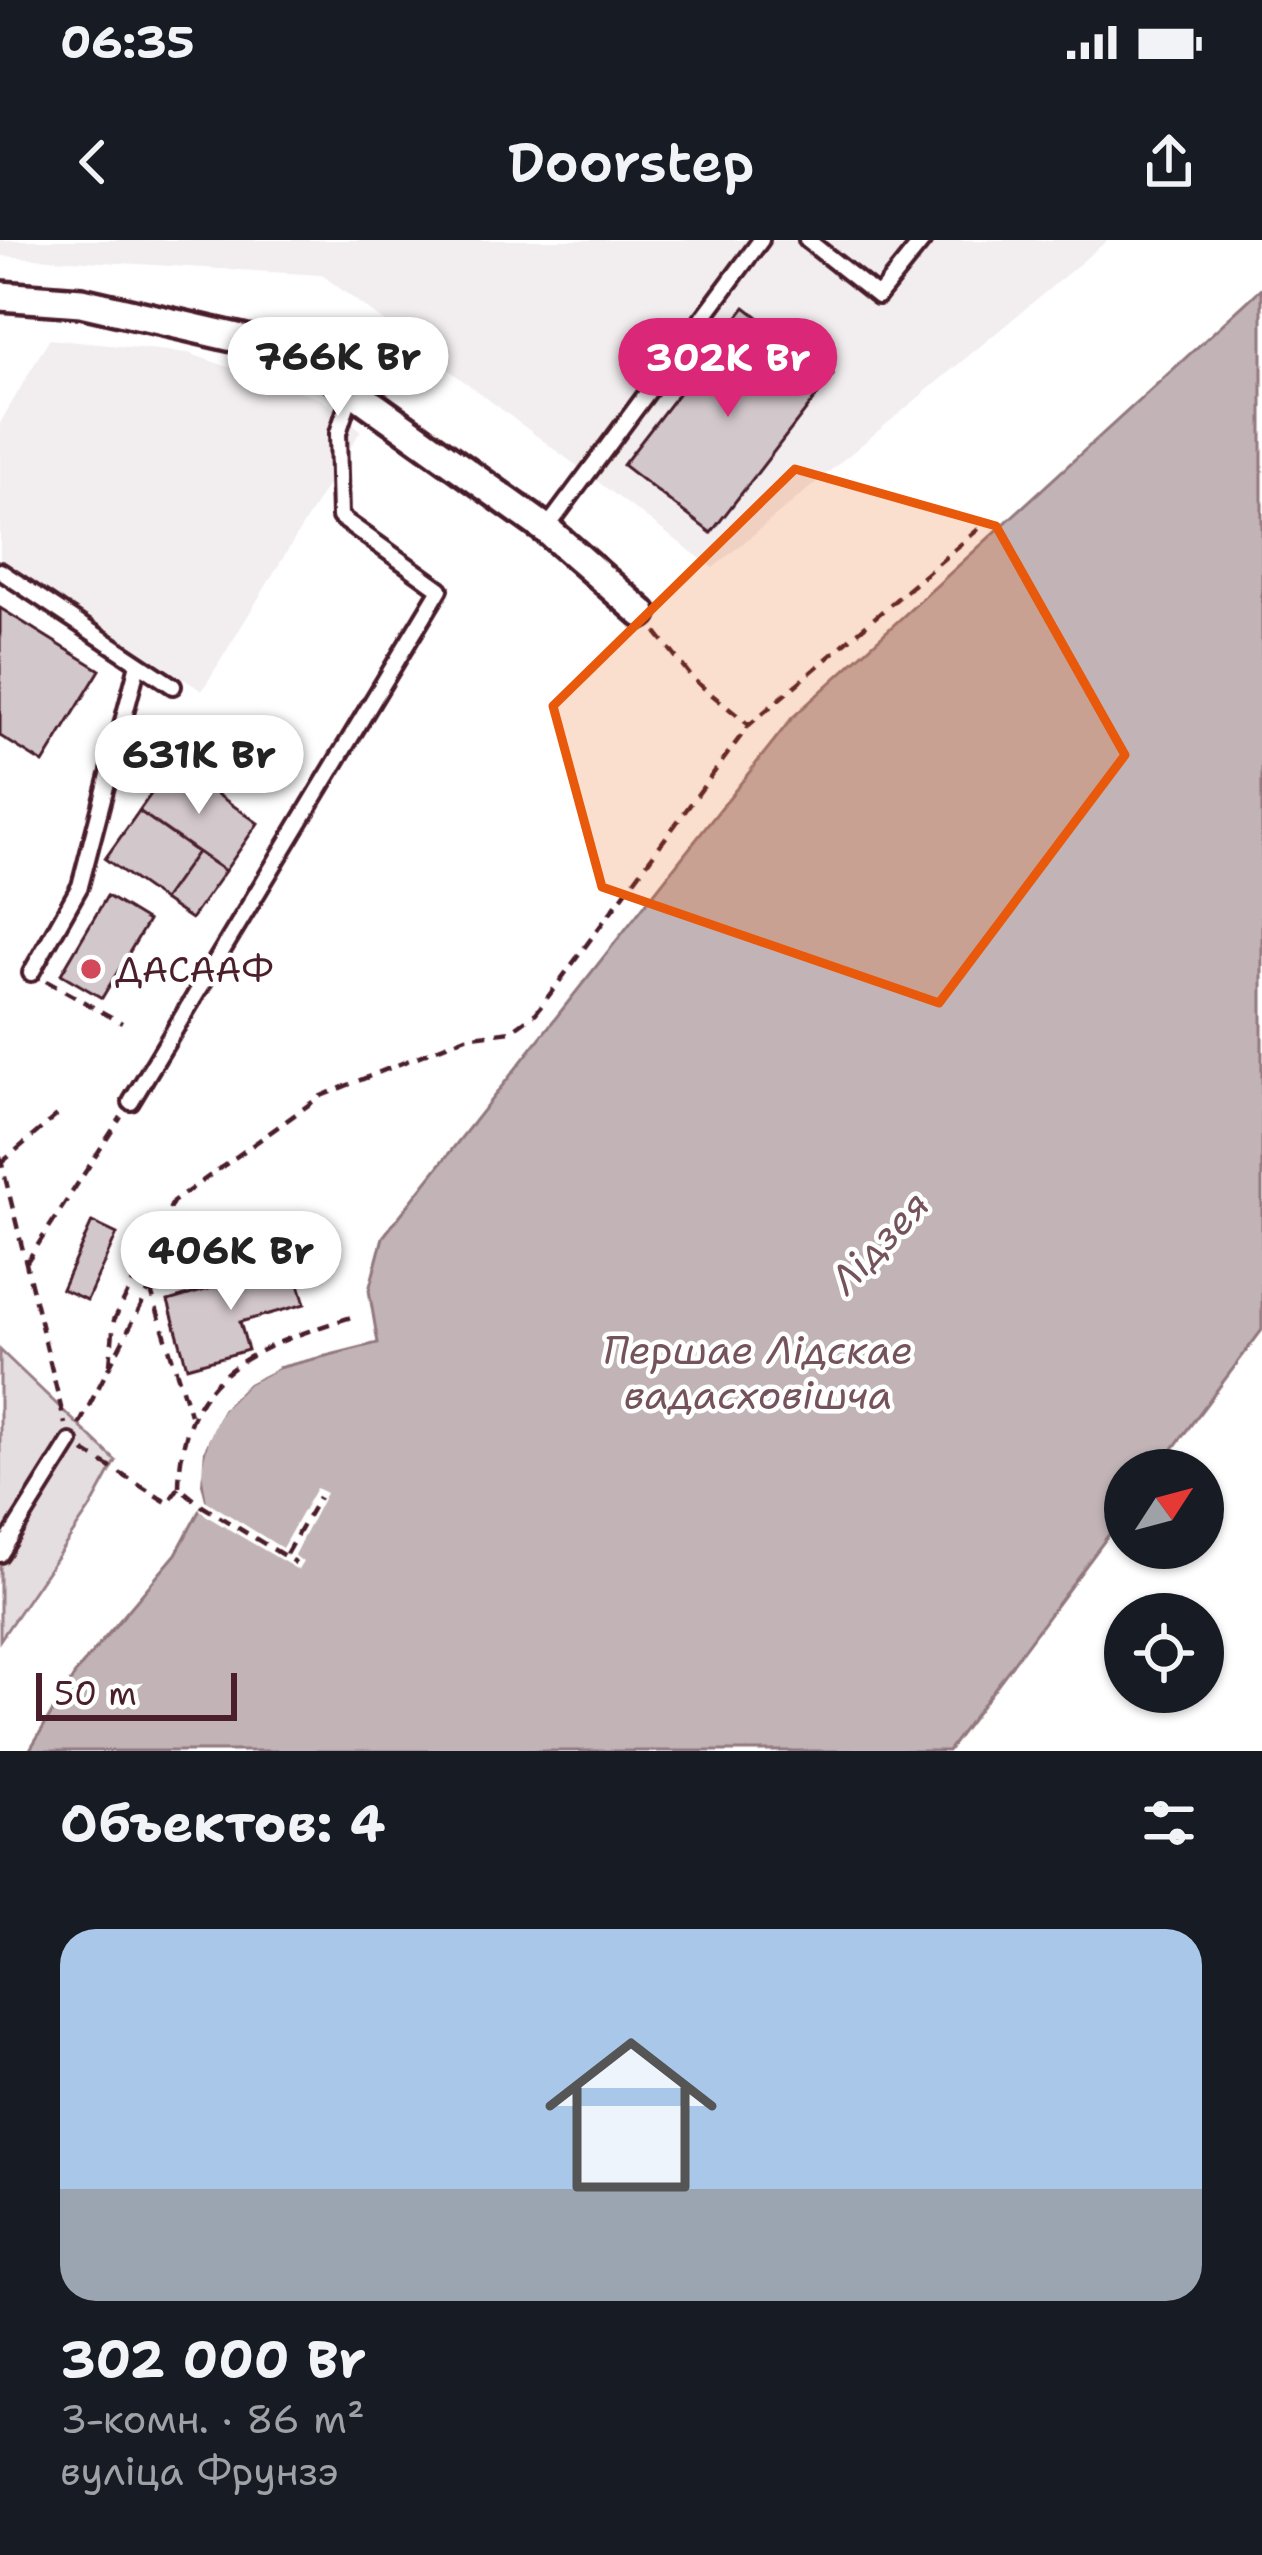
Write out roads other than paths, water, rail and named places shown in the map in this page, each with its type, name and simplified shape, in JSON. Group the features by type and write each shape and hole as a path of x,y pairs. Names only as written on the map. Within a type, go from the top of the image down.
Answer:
{"street":[{"path":"0,296 81,302 298,352 546,529 641,613"}],"lane":[{"path":"546,529 761,240"},
{"path":"807,240 878,296 923,240"},
{"path":"131,1102 440,589 340,517 338,433 352,391"},
{"path":"0,571 173,686"},
{"path":"32,973 80,886 138,664"},
{"path":"0,1554 70,1442"}],"water":[{"name":"Першае Лідскае вадасховішча","path":"1262,288 1262,1330 1173,1449 1104,1449 1104,1541 948,1751 29,1751 77,1671 176,1554 205,1500 200,1469 210,1430 222,1409 248,1383 278,1368 378,1343 369,1290 383,1237 792,718"}],"place":[{"name":"ДАСААФ","path":"91,969"}],"water label":[{"name":"Лідзея","path":"879,1242"}]}
